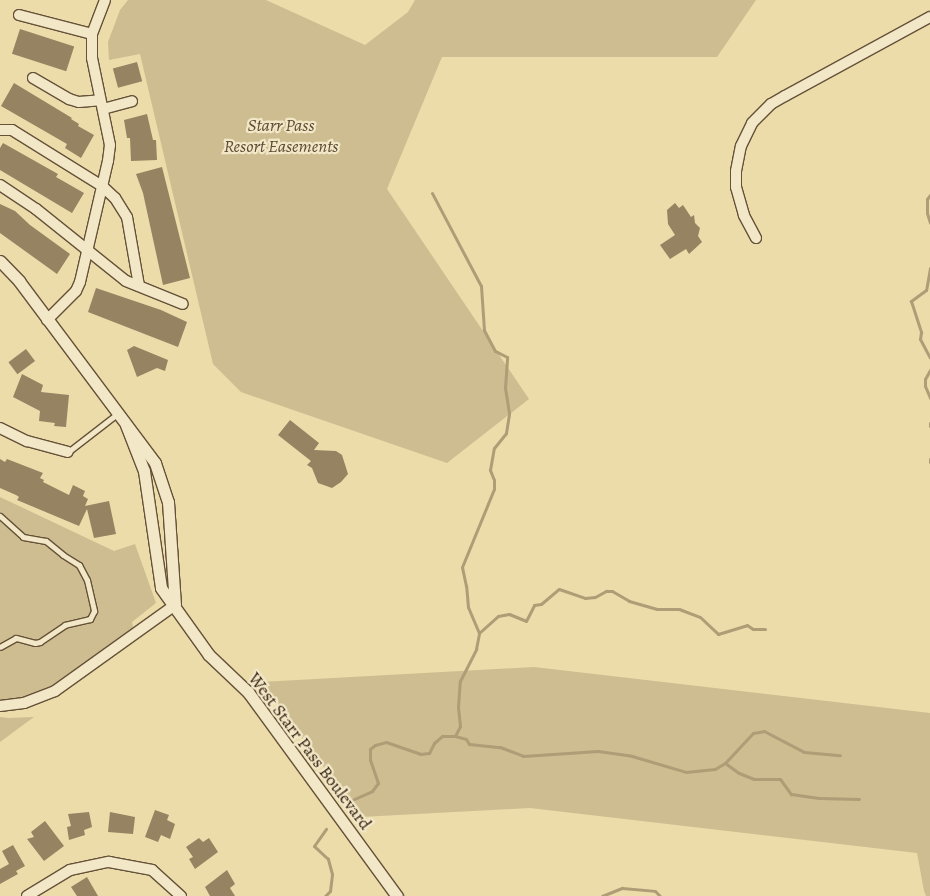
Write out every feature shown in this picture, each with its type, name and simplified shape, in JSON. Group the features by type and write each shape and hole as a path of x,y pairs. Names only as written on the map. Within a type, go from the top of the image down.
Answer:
{"street":[{"path":"47,320 76,291 88,252 110,145 92,58 92,34 105,0"},
{"path":"19,15 92,34"},
{"path":"756,238 744,214 736,187 736,171 741,146 752,123 771,104 930,17"},
{"path":"33,78 69,99 79,102 101,104 132,101"},
{"path":"0,130 12,130 102,186 118,203 127,218 139,286"},
{"path":"0,185 36,209 126,281 183,304"},
{"name":"West Starr Pass Boulevard","path":"0,260 29,295 155,463 168,502 175,605"},
{"name":"West Starr Pass Boulevard","path":"0,272 29,295"},
{"name":"West Starr Pass Boulevard","path":"126,425 144,471 161,588 209,655 248,692 397,896"},
{"path":"0,428 27,441 68,452"},
{"path":"0,706 24,703 55,691 175,605"},
{"path":"33,894 70,870 109,862 152,870 181,896"}],"lane":[{"path":"68,452 118,414"},
{"path":"0,516 23,537 46,541 63,556 79,565 87,580 94,611 90,619 65,625 40,642 35,643 16,638 0,647"}],"green space":[{"name":"Starr Pass Resort Easements","path":"128,0 266,0 365,45 408,12 415,0 756,0 717,57 442,57 387,189 529,399 447,463 241,392 213,364 140,54 109,60 108,42 120,10"},
{"path":"0,497 114,551 135,544 156,603 132,622 134,634 57,690 0,706"},
{"path":"534,667 930,713 930,896 926,896 924,891 917,853 530,808 361,817 261,682"},
{"path":"0,717 9,718 34,717 0,742"}],"building":[{"path":"20,29 74,47 66,71 12,54"},
{"path":"137,62 142,81 118,88 113,68"},
{"path":"14,83 72,118 79,124 78,126 94,135 81,158 65,148 67,144 1,106"},
{"path":"147,114 153,140 156,140 157,160 131,161 130,138 127,138 124,120"},
{"path":"3,143 58,174 56,177 84,193 72,213 0,170 0,148"},
{"path":"162,167 190,278 163,285 143,193 136,174"},
{"path":"675,203 679,208 683,205 691,217 694,215 695,223 700,228 698,236 702,242 689,254 686,249 670,259 660,245 675,235 668,224 667,210"},
{"path":"0,204 15,211 30,225 70,254 57,274 0,233"},
{"path":"96,288 161,310 187,322 178,347 88,312"},
{"path":"134,346 168,360 165,371 157,368 137,377 127,350"},
{"path":"26,349 35,361 17,374 8,362"},
{"path":"22,374 43,385 41,392 69,395 66,427 54,426 55,423 39,421 40,411 13,397"},
{"path":"290,420 319,443 314,450 336,451 342,455 348,474 341,482 332,488 318,483 312,468 307,465 311,461 278,435"},
{"path":"0,459 5,462 7,459 43,473 40,478 44,480 43,482 69,495 73,485 85,491 83,496 88,499 85,506 109,501 116,534 94,538 87,509 79,526 17,500 19,497 0,488"},
{"path":"155,810 169,815 167,820 175,824 170,839 161,835 158,842 145,837"},
{"path":"89,812 92,827 84,830 85,835 69,840 67,827 71,826 68,814"},
{"path":"110,812 135,817 133,834 108,832"},
{"path":"45,821 64,846 44,861 27,839 34,837 31,832"},
{"path":"199,838 203,842 209,838 218,852 195,869 189,859 193,857 186,847"},
{"path":"13,845 25,866 16,871 18,874 0,884 0,869 9,864 2,851"},
{"path":"227,870 235,884 230,888 235,896 210,896 205,887"},
{"path":"87,877 98,896 77,896 71,887"}],"waterway":[{"path":"347,808 352,800 372,791 378,783 370,760 370,749 375,745 386,742 420,754 429,753 434,743 442,736 455,736 460,726 458,707 460,681 476,649 479,633 468,607 462,567 494,489 494,480 490,470 494,448 506,433 509,413 505,388 507,357 495,351 484,330 481,286 432,193"},
{"path":"930,195 927,199 927,213 930,223"},
{"path":"930,268 926,290 911,301 921,332 920,339 930,358"},
{"path":"930,370 925,379 925,386 930,398"},
{"path":"479,633 498,616 509,614 526,621 534,605 541,604 559,589 585,598 595,597 606,591 612,591 629,601 657,609 679,609 700,617 718,634 747,625 753,629 765,629"},
{"path":"725,763 753,733 764,731 804,752 840,755"},
{"path":"455,736 466,739 469,744 500,747 523,756 598,751 632,756 686,772 715,769 725,763 739,773 754,779 780,779 791,794 819,798 859,799"},
{"path":"325,896 330,891 332,874 328,859 314,846 326,829"},
{"path":"602,896 622,888 655,891 660,896"}]}
